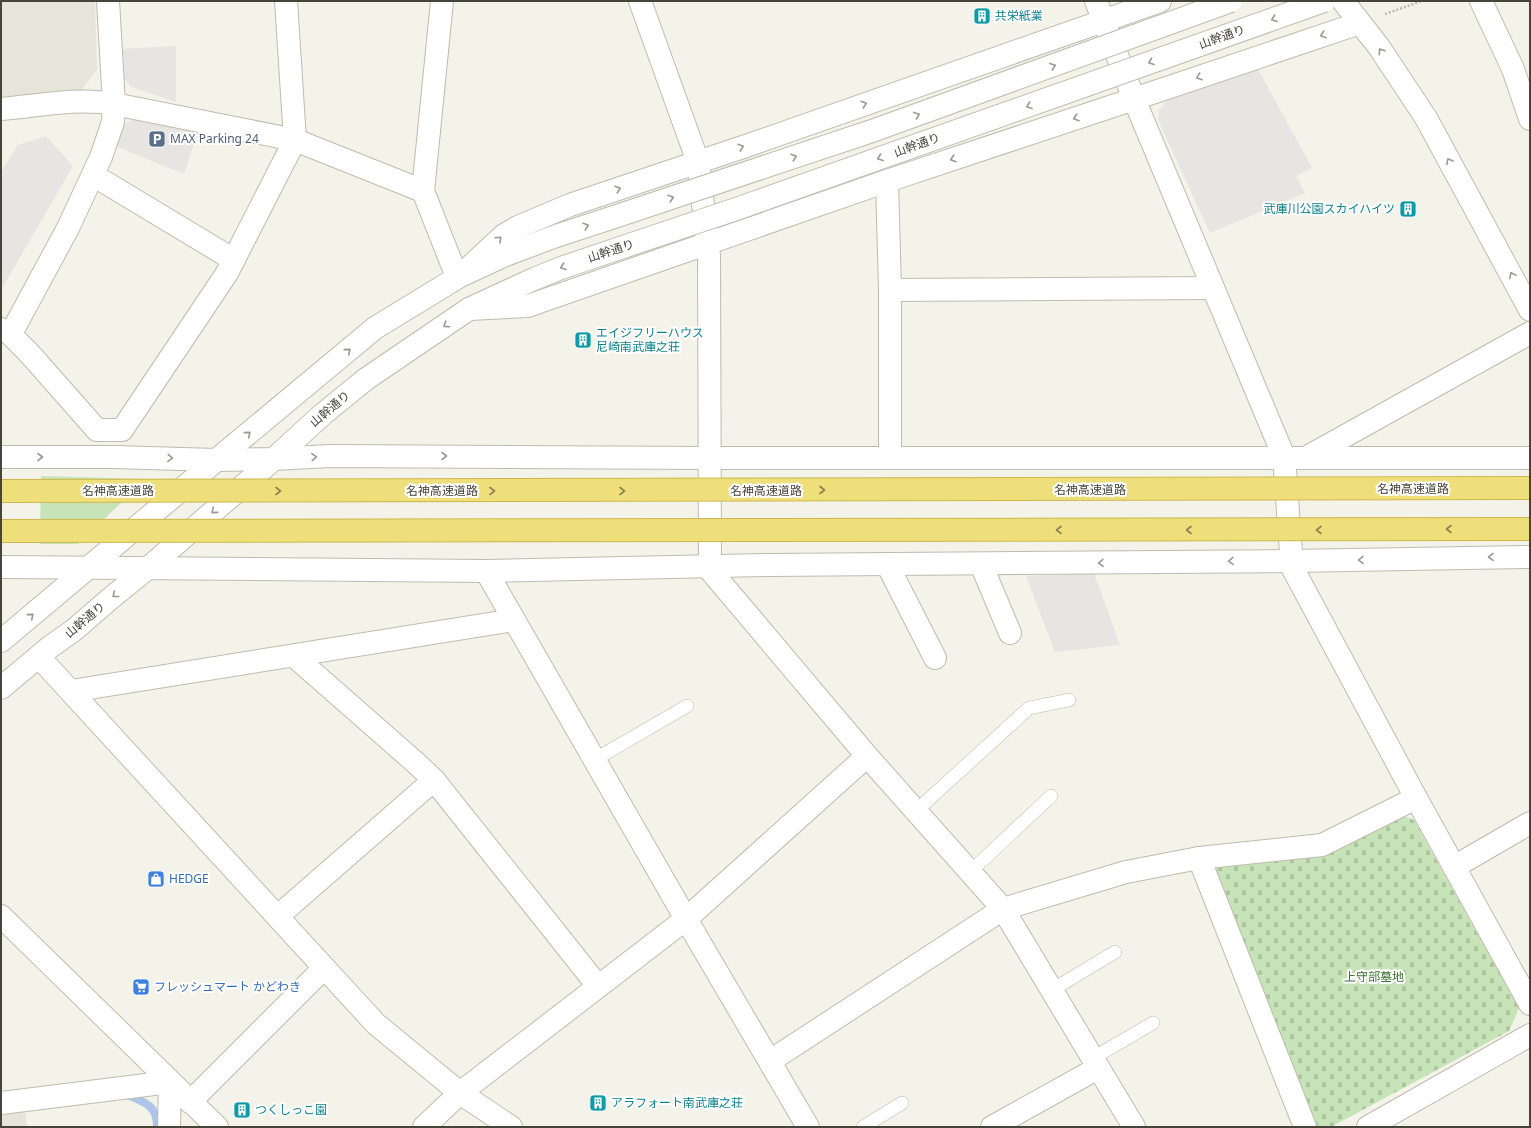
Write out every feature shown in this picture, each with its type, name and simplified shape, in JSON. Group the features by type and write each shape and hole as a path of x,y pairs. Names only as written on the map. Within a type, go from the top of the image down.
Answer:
{"highway":[{"name":"名神高速道路","path":"1,491 1530,488"},
{"path":"1,531 1530,529"}],"street":[{"path":"108,1 114,104 113,122 101,157 68,228 14,328 5,331 97,430 122,430 227,273 295,140 286,1"},
{"path":"442,1 423,191 459,276"},
{"path":"640,1 698,162 709,263 710,570 867,756 1003,909 1134,1127"},
{"path":"1096,1 1134,100 1284,457 1292,567 1416,798 1530,1004"},
{"path":"459,276 504,235 518,227 570,205 1104,22 1160,1"},
{"path":"1,642 375,328 459,276 503,256 556,236 872,131 1231,1"},
{"name":"山幹通り","path":"1,688 74,630 148,568 323,414 366,379 469,309 554,270 739,208 1324,1"},
{"path":"1343,1 1379,47 1426,118 1530,310"},
{"path":"1481,1 1513,69 1530,119"},
{"path":"469,309 528,306 887,181 1134,100 1360,23"},
{"path":"1,109 98,101 114,104 295,140 423,191"},
{"path":"93,174 234,260"},
{"path":"887,181 890,290 890,457"},
{"path":"890,290 1212,288"},
{"path":"1307,457 1530,334"},
{"path":"109,430 114,457"},
{"path":"1,457 114,457 217,460 330,456 710,458 1530,458"},
{"path":"1,567 486,571 710,566 1291,561 1530,557"},
{"path":"887,564 935,658"},
{"path":"981,564 1010,633"},
{"path":"486,571 686,919 808,1127"},
{"path":"71,691 514,620"},
{"path":"294,656 434,780 598,986"},
{"path":"39,657 376,1024 460,1093 511,1127"},
{"path":"424,1127 460,1093 686,919 867,756"},
{"path":"278,916 434,780"},
{"path":"770,1061 1003,909 1126,872 1199,858 1322,845 1416,798"},
{"path":"1454,867 1530,823"},
{"path":"1199,858 1305,1127"},
{"path":"1,916 216,1127"},
{"path":"190,1102 324,968"},
{"path":"1368,1127 1530,1035"},
{"path":"992,1127 1095,1063"},
{"path":"1,1103 170,1082"},
{"path":"169,1127 170,1082"}],"lane":[{"path":"916,811 1029,708 1069,700"},
{"path":"594,760 688,706"},
{"path":"970,872 1051,796"},
{"path":"1052,990 1115,952"},
{"path":"1095,1063 1153,1023"},
{"path":"864,1127 902,1103"}],"path":[{"path":"1360,23 1422,1"}],"shaded area":[{"path":"1,1 95,1 97,70 81,90 1,98"},
{"path":"176,46 176,102 131,87 121,74 120,49"},
{"path":"1258,69 1312,168 1296,176 1305,193 1210,233 1158,120 1159,110 1167,101"},
{"name":"MAX Parking 24","path":"136,118 198,132 184,174 115,146 122,126"},
{"path":"46,136 73,166 1,290 1,172 18,145"},
{"path":"1094,573 1120,645 1055,652 1026,576"},
{"path":"24,1105 27,1127 1,1127 1,1109"}],"green space":[{"path":"41,476 146,479 78,544 40,544"},
{"name":"上守部墓地","path":"1399,814 1414,820 1519,1008 1509,1031 1331,1127 1314,1127 1214,872 1219,863"}],"waterway":[{"path":"124,1095 144,1102 151,1107 155,1114 157,1127"}],"place":[{"name":"共栄紙業","path":"982,16"},
{"name":"MAX Parking 24","path":"157,139"},
{"name":"武庫川公園スカイハイツ","path":"1408,209"},
{"name":"エイジフリーハウス 尼崎南武庫之荘","path":"583,340"},
{"name":"HEDGE","path":"156,879"},
{"name":"フレッシュマート かどわき","path":"141,987"},
{"name":"アラフォート南武庫之荘","path":"598,1103"},
{"name":"つくしっこ園","path":"242,1110"}]}
